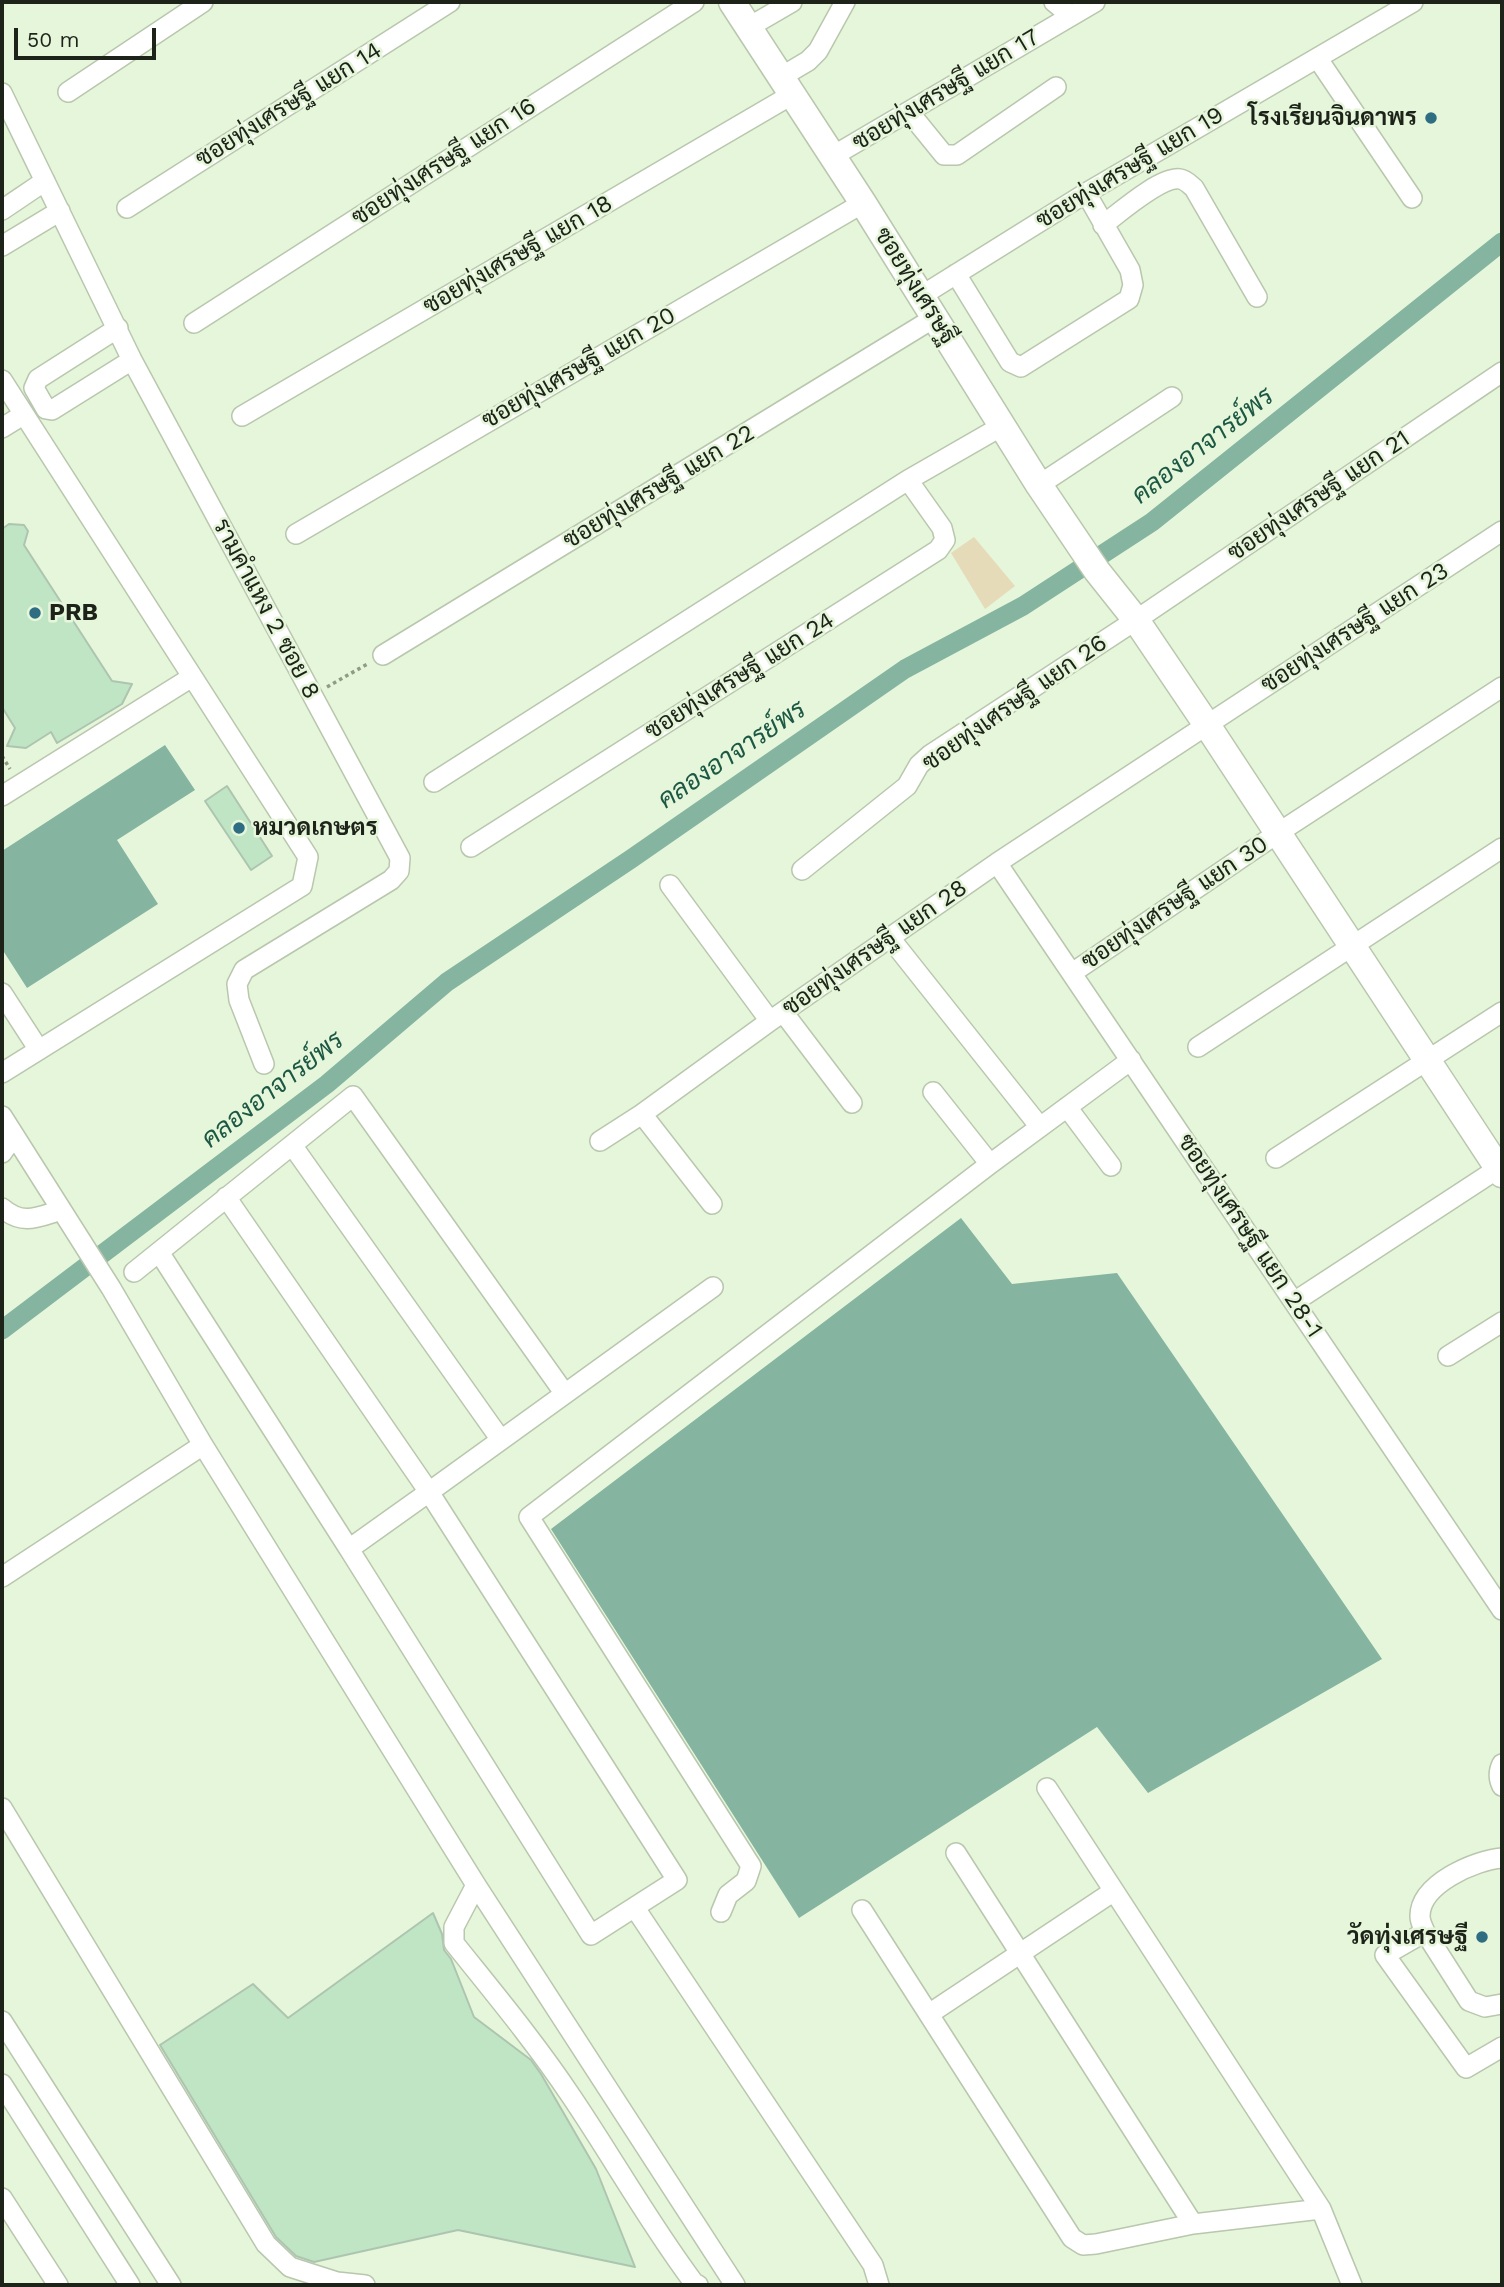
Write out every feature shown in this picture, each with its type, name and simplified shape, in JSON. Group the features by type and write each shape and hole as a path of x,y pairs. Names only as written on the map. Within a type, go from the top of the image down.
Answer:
{"main road":[{"name":"ซอยทุ่งเศรษฐี","path":"732,2 863,203 1039,485 1207,725 1501,1169"}],"street":[{"path":"68,92 203,2"},
{"name":"ซอยทุ่งเศรษฐี แยก 14","path":"127,208 450,2"},
{"name":"ซอยทุ่งเศรษฐี แยก 16","path":"194,323 694,2"},
{"path":"749,27 792,2"},
{"name":"ซอยทุ่งเศรษฐี แยก 18","path":"242,416 787,85 818,51 845,2"},
{"path":"1054,2 1071,16"},
{"name":"ซอยทุ่งเศรษฐี แยก 17","path":"833,156 1095,2"},
{"name":"ซอยทุ่งเศรษฐี แยก 19","path":"927,307 956,274 1086,193 1318,59 1403,4"},
{"path":"1318,59 1412,198"},
{"path":"909,112 944,155 957,155 1056,87"},
{"name":"รามคำแหง 2 ซอย 8","path":"2,93 132,360 400,858 399,871 391,880 244,970 237,984 239,1000 264,1064"},
{"path":"1103,225 1163,182 1177,178 1186,181 1194,188 1257,297"},
{"path":"2,210 45,181"},
{"path":"956,274 1010,362 1021,367 1129,299 1133,285 1130,270 1086,193"},
{"name":"ซอยทุ่งเศรษฐี แยก 20","path":"296,534 863,203"},
{"path":"2,246 60,211"},
{"name":"ซอยทุ่งเศรษฐี แยก 22","path":"383,655 927,307"},
{"path":"118,328 38,379 34,388 46,409 52,410 132,360"},
{"name":"ซอยทุ่งเศรษฐี แยก 21","path":"1136,620 1502,372"},
{"path":"2,380 308,857 302,886 2,1073"},
{"path":"1039,485 1172,397"},
{"path":"2,428 23,415"},
{"path":"434,782 908,480 1002,426"},
{"name":"ซอยทุ่งเศรษฐี แยก 24","path":"471,847 938,550 945,540 942,528 908,480"},
{"name":"ซอยทุ่งเศรษฐี แยก 23","path":"1207,725 1502,531"},
{"name":"ซอยทุ่งเศรษฐี แยก 26","path":"802,870 907,786 919,765 930,755 1136,620"},
{"path":"2,796 192,677"},
{"name":"ซอยทุ่งเศรษฐี แยก 30","path":"1072,973 1278,833 1502,687"},
{"name":"ซอยทุ่งเศรษฐี แยก 28","path":"600,1140 642,1114 776,1016 997,863 1207,725"},
{"path":"1198,1047 1502,848"},
{"name":"ซอยทุ่งเศรษฐี แยก 28-1","path":"997,863 1502,1610"},
{"path":"670,886 776,1016 852,1103"},
{"path":"890,938 1040,1127"},
{"path":"2,993 38,1050"},
{"path":"1276,1158 1502,1012"},
{"path":"721,1912 728,1895 746,1881 751,1866 528,1517 990,1164 1131,1060"},
{"path":"933,1092 990,1164"},
{"path":"134,1272 354,1096 565,1394"},
{"path":"1067,1107 1111,1166"},
{"path":"642,1114 712,1205"},
{"path":"2,1116 476,1885 735,2285"},
{"path":"2,1153 14,1136"},
{"path":"292,1145 501,1440"},
{"path":"1294,1302 1501,1169"},
{"path":"159,1252 591,1935 677,1880 429,1492 226,1197"},
{"path":"2,1208 9,1214 26,1220 61,1210"},
{"path":"349,1549 713,1287"},
{"path":"1448,1356 1502,1322"},
{"path":"2,1577 204,1445"},
{"path":"1502,1764 1499,1771 1502,1786"},
{"path":"1047,1788 1321,2209 1352,2285"},
{"path":"2,1808 266,2244 290,2267 337,2282 365,2285"},
{"path":"956,1853 1193,2224"},
{"path":"1502,1858 1486,1859 1446,1878 1429,1892 1420,1913 1425,1932 1469,2001 1485,2007 1502,2004"},
{"path":"476,1885 454,1927 454,1943 538,2048 690,2285"},
{"path":"929,2014 1114,1891"},
{"path":"635,1908 873,2265 879,2285"},
{"path":"862,1910 1072,2238 1083,2245 1096,2244 1193,2224 1321,2209"},
{"path":"1425,1932 1385,1955 1466,2067 1502,2047"},
{"path":"2,2021 171,2285"},
{"path":"2,2084 130,2285"},
{"path":"65,2183 93,2164"},
{"path":"2,2199 58,2285"}],"path":[{"path":"313,695 383,655"}],"shaded area":[{"path":"974,537 1015,586 985,609 951,553"},
{"path":"165,745 195,790 117,840 158,904 27,988 2,949 2,851"},
{"path":"961,1218 1012,1284 1117,1273 1382,1659 1148,1793 1097,1727 799,1918 551,1529"}],"building":[{"name":"PRB","path":"9,524 24,525 28,531 24,545 112,681 132,684 122,704 57,743 51,732 26,748 7,746 15,728 2,707 2,529"},
{"name":"หมวดเกษตร","path":"227,786 272,856 251,870 205,801"},
{"path":"433,1913 442,1934 444,1950 451,1959 474,2017 531,2060 541,2074 596,2169 635,2267 458,2230 314,2262 296,2256 276,2237 160,2045 253,1984 288,2018"}],"waterway":[{"name":"คลองอาจารย์พร","path":"2,1330 327,1084 447,982 631,859 905,669 1023,606 1152,522 1502,242"}],"place":[{"name":"โรงเรียนจินดาพร","path":"1431,118"},
{"name":"PRB","path":"35,613"},
{"name":"หมวดเกษตร","path":"239,828"},
{"name":"วัดทุ่งเศรษฐี","path":"1482,1937"}]}
